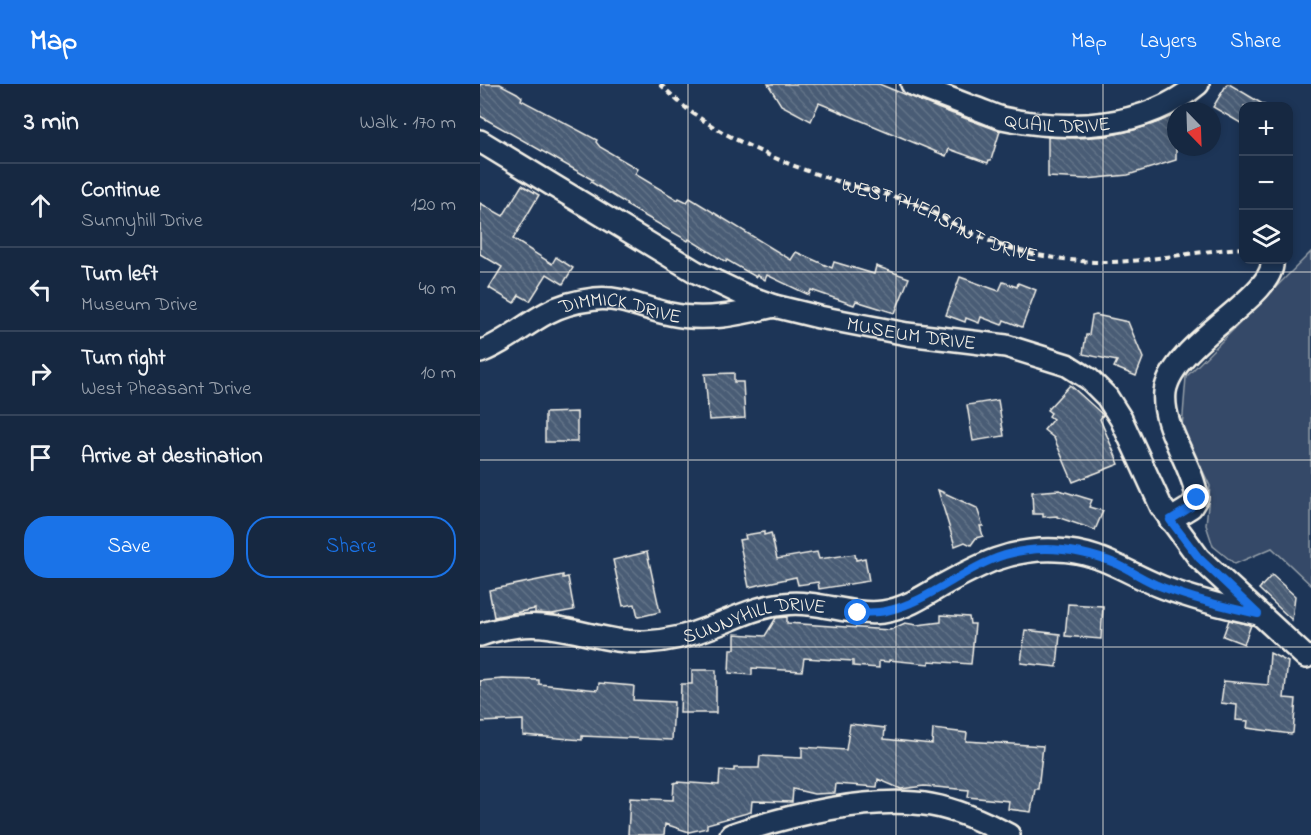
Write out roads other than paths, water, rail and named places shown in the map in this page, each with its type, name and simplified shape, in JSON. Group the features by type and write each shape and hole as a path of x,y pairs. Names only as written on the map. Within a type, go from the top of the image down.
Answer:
{"street":[{"name":"QUAIL DRIVE","path":"912,84 1001,117 1060,126 1094,125 1130,118 1158,108 1198,84"},
{"name":"MUSEUM DRIVE","path":"480,141 696,272 744,295 774,306 819,317 907,334 1006,346 1067,365 1089,379 1107,397 1121,418 1170,520 1199,558 1306,657"},
{"path":"1170,520 1191,507 1197,498 1195,483 1165,409 1165,391 1172,371 1184,356 1252,296 1267,280 1273,264"},
{"name":"DIMMICK DRIVE","path":"480,352 521,331 547,313 573,302 598,298 624,300 671,315 705,318 740,314 774,306"},
{"name":"SUNNYHILL DRIVE","path":"480,635 522,626 551,627 615,640 646,642 678,638 711,628 755,609 785,604 816,604 858,613 884,612 921,598 988,561 1032,550 1057,549 1088,554 1108,561 1159,586 1199,601 1258,614"},
{"path":"732,835 803,815 865,804 898,802 932,805 964,814 1009,835"}]}
